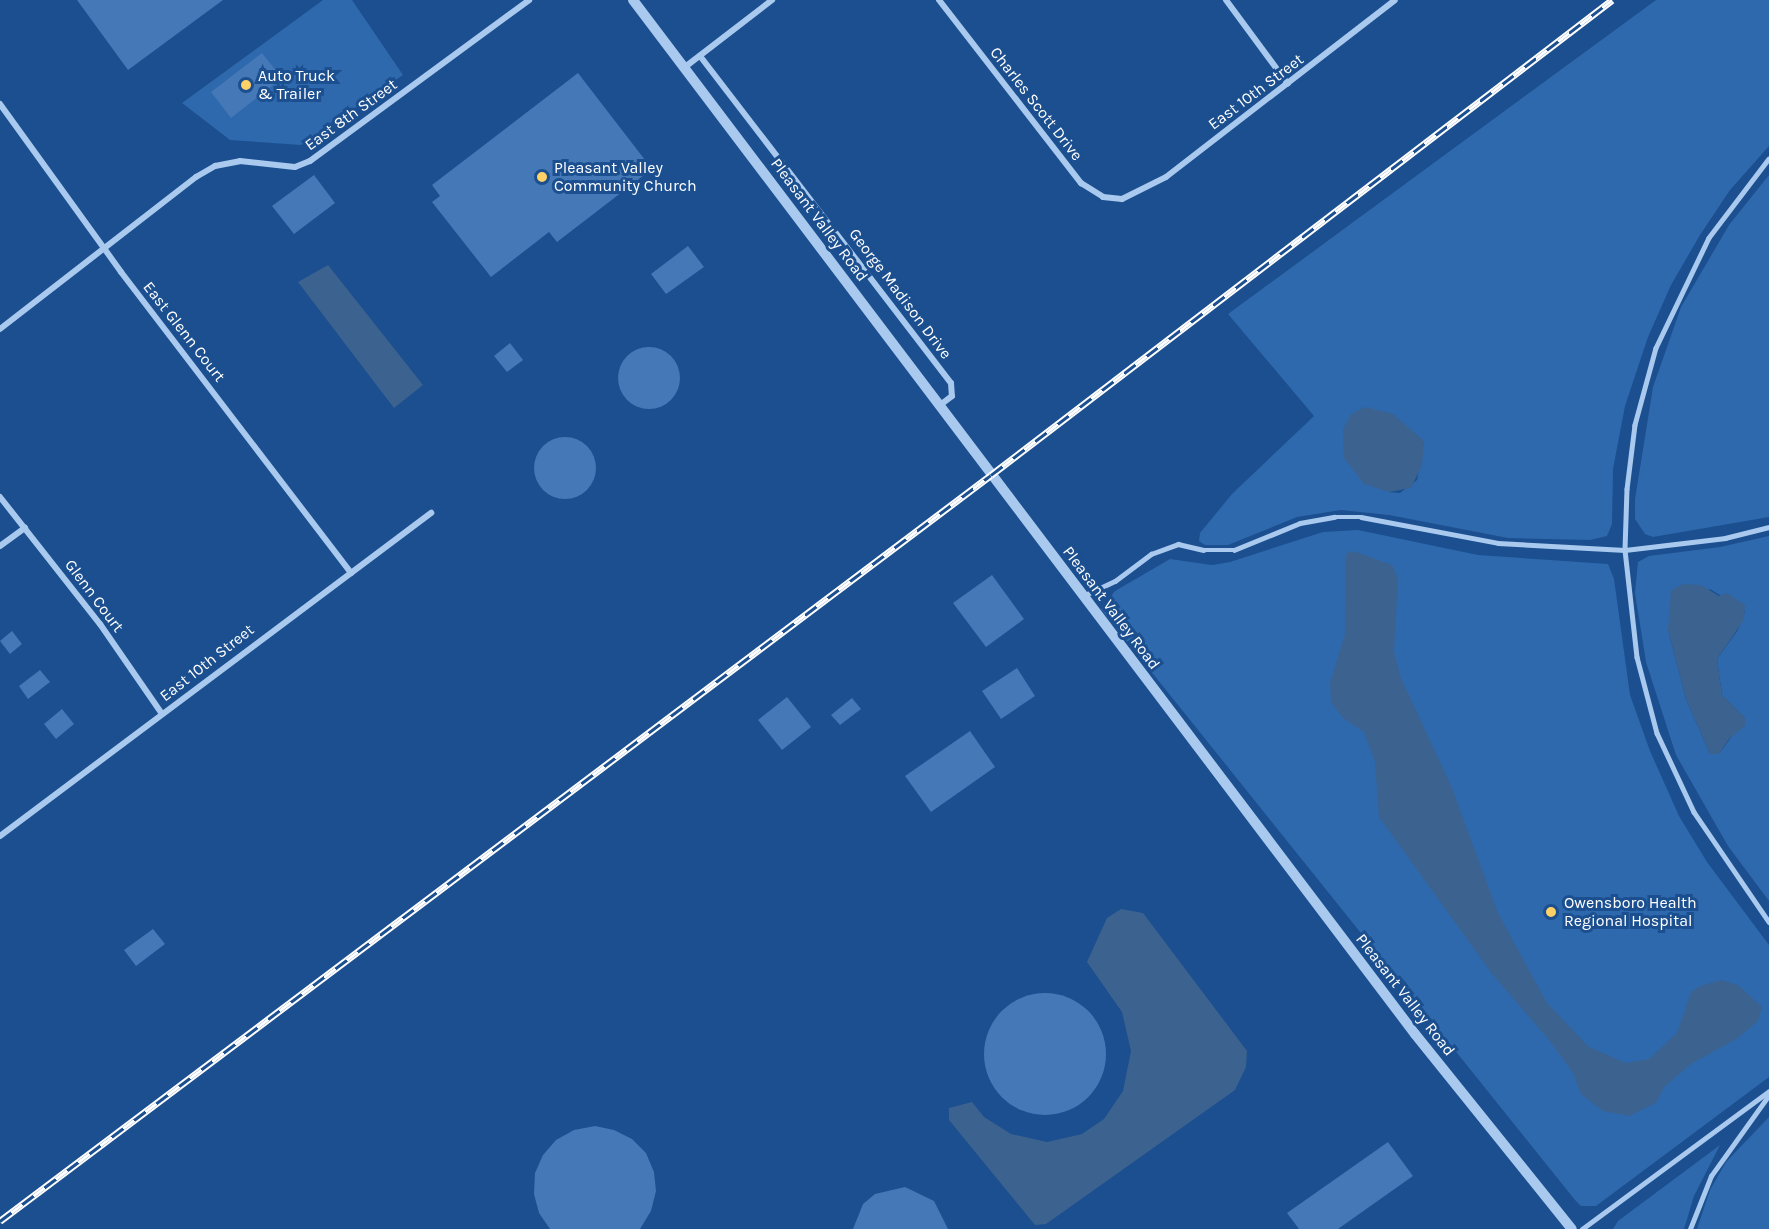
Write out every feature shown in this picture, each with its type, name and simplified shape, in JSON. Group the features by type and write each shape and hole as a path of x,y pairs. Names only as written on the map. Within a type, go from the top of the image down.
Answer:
{"street":[{"name":"East 8th Street","path":"0,329 215,166 240,161 295,167 310,161 529,0"},
{"name":"Pleasant Valley Road","path":"633,0 940,405 1082,597 1415,1034 1572,1229"},
{"path":"685,67 772,0"},
{"name":"Charles Scott Drive","path":"939,0 1081,183 1103,197 1128,198"},
{"path":"1226,0 1288,84"},
{"name":"East 10th Street","path":"1128,198 1166,177 1395,0"},
{"name":"George Madison Drive","path":"700,56 951,383 952,396 940,405"},
{"name":"East Glenn Court","path":"0,104 104,248 351,573"},
{"name":"Glenn Court","path":"0,497 100,624 162,714"},
{"name":"East 10th Street","path":"0,836 431,513"},
{"path":"0,546 25,528"}],"lane":[{"path":"1769,159 1709,238 1656,348 1635,425 1627,489 1624,550 1636,657 1657,733 1694,812 1769,922"},
{"path":"1082,597 1115,581 1151,554 1178,544 1203,550 1234,550 1300,523 1334,517 1361,517 1498,543 1624,550 1725,537 1769,527"},
{"path":"1582,1229 1769,1093"},
{"path":"1690,1229 1711,1176 1769,1093"}],"shaded area":[{"name":"Auto Truck & Trailer","path":"323,0 352,0 403,75 301,145 230,140 182,103"},
{"path":"1656,0 1769,0 1769,146 1730,190 1700,235 1671,285 1648,337 1625,406 1613,469 1612,524 1607,536 1590,540 1508,538 1389,515 1341,510 1297,517 1228,545 1205,545 1199,541 1200,533 1232,494 1314,416 1228,314","holes":["1424,441 1417,480 1400,493 1389,492"]},
{"path":"1769,175 1769,517 1653,537 1645,534 1635,519 1635,499 1653,387 1681,307 1729,225"},
{"path":"328,265 423,385 394,408 298,282"},
{"path":"1365,407 1393,414 1424,441 1422,465 1411,488 1389,492 1364,484 1344,458 1343,430 1351,414"},
{"path":"1358,530 1478,555 1608,564 1614,579 1630,695 1650,751 1679,816 1707,862 1769,945 1769,1077 1596,1206 1581,1206 1575,1200 1101,609 1115,591 1170,559 1212,565 1230,562 1323,532"},
{"path":"1769,536 1769,901 1728,846 1676,755 1646,662 1635,593 1638,562 1649,556 1720,547","holes":["1710,589 1745,611 1738,630 1717,659 1722,695 1745,718 1719,754 1710,754 1686,699 1668,630"]},
{"path":"1353,551 1392,565 1398,579 1394,652 1401,678 1452,788 1498,913 1547,1003 1589,1047 1626,1063 1649,1059 1677,1033 1691,992 1700,986 1721,980 1738,985 1762,1007 1758,1021 1738,1038 1691,1064 1664,1087 1656,1103 1629,1116 1603,1111 1581,1094 1573,1073 1549,1040 1493,975 1379,817 1375,762 1364,732 1343,718 1331,702 1330,683 1345,634 1346,554"},
{"path":"1683,584 1701,585 1719,596 1727,593 1745,605 1744,620 1717,659 1722,695 1745,718 1745,726 1729,739 1719,754 1710,754 1686,699 1668,630 1671,590"},
{"path":"1121,909 1143,913 1247,1051 1246,1067 1235,1090 1046,1224 1035,1225 949,1120 949,1108 972,1102 984,1117 1011,1134 1047,1142 1082,1134 1104,1119 1123,1091 1131,1051 1122,1012 1087,962 1107,918"},
{"path":"1769,1117 1769,1229 1697,1229 1710,1190 1726,1162"},
{"path":"1720,1145 1694,1196 1684,1229 1613,1229 1618,1221"}],"building":[{"path":"77,0 223,0 128,70"},
{"name":"Auto Truck & Trailer","path":"262,53 282,78 231,118 211,92"},
{"name":"Pleasant Valley Community Church","path":"578,73 652,169 557,242 549,232 491,277 432,202 440,196 432,185"},
{"path":"314,175 335,203 294,234 272,206"},
{"path":"688,246 704,267 666,294 651,274"},
{"path":"510,343 523,360 507,372 494,356"},
{"path":"643,347 655,347 671,356 678,366 680,378 678,390 671,400 655,409 643,409 632,404 623,395 618,384 618,372 623,361 632,352"},
{"path":"559,437 571,437 587,446 594,456 596,468 594,480 587,490 571,499 559,499 548,494 539,485 534,474 534,462 539,451 548,442"},
{"path":"992,575 1024,619 986,647 953,603"},
{"path":"12,631 22,644 10,654 0,641"},
{"path":"1017,668 1035,696 1001,719 982,691"},
{"path":"40,670 50,682 28,699 19,686"},
{"path":"787,697 811,727 782,750 758,720"},
{"path":"852,698 861,709 840,725 831,715"},
{"path":"62,709 74,724 56,739 44,724"},
{"path":"970,731 995,767 931,812 905,776"},
{"path":"153,929 165,944 136,966 124,950"},
{"path":"1045,993 1068,998 1088,1011 1101,1031 1106,1054 1101,1077 1088,1097 1068,1110 1045,1115 1022,1110 1002,1097 989,1077 984,1054 989,1031 1002,1011 1022,998"},
{"path":"595,1126 614,1130 632,1139 646,1153 654,1172 656,1191 651,1211 640,1229 550,1229 539,1213 534,1194 535,1173 543,1155 556,1140 574,1130"},
{"path":"1388,1142 1413,1176 1338,1229 1299,1229 1287,1213"},
{"path":"905,1187 934,1201 948,1229 853,1229 863,1204 875,1194"}],"railway":[{"path":"0,1221 991,475 1612,0"}],"place":[{"name":"Auto Truck & Trailer","path":"246,85"},
{"name":"Pleasant Valley Community Church","path":"542,177"},
{"name":"Owensboro Health Regional Hospital","path":"1551,912"}]}
